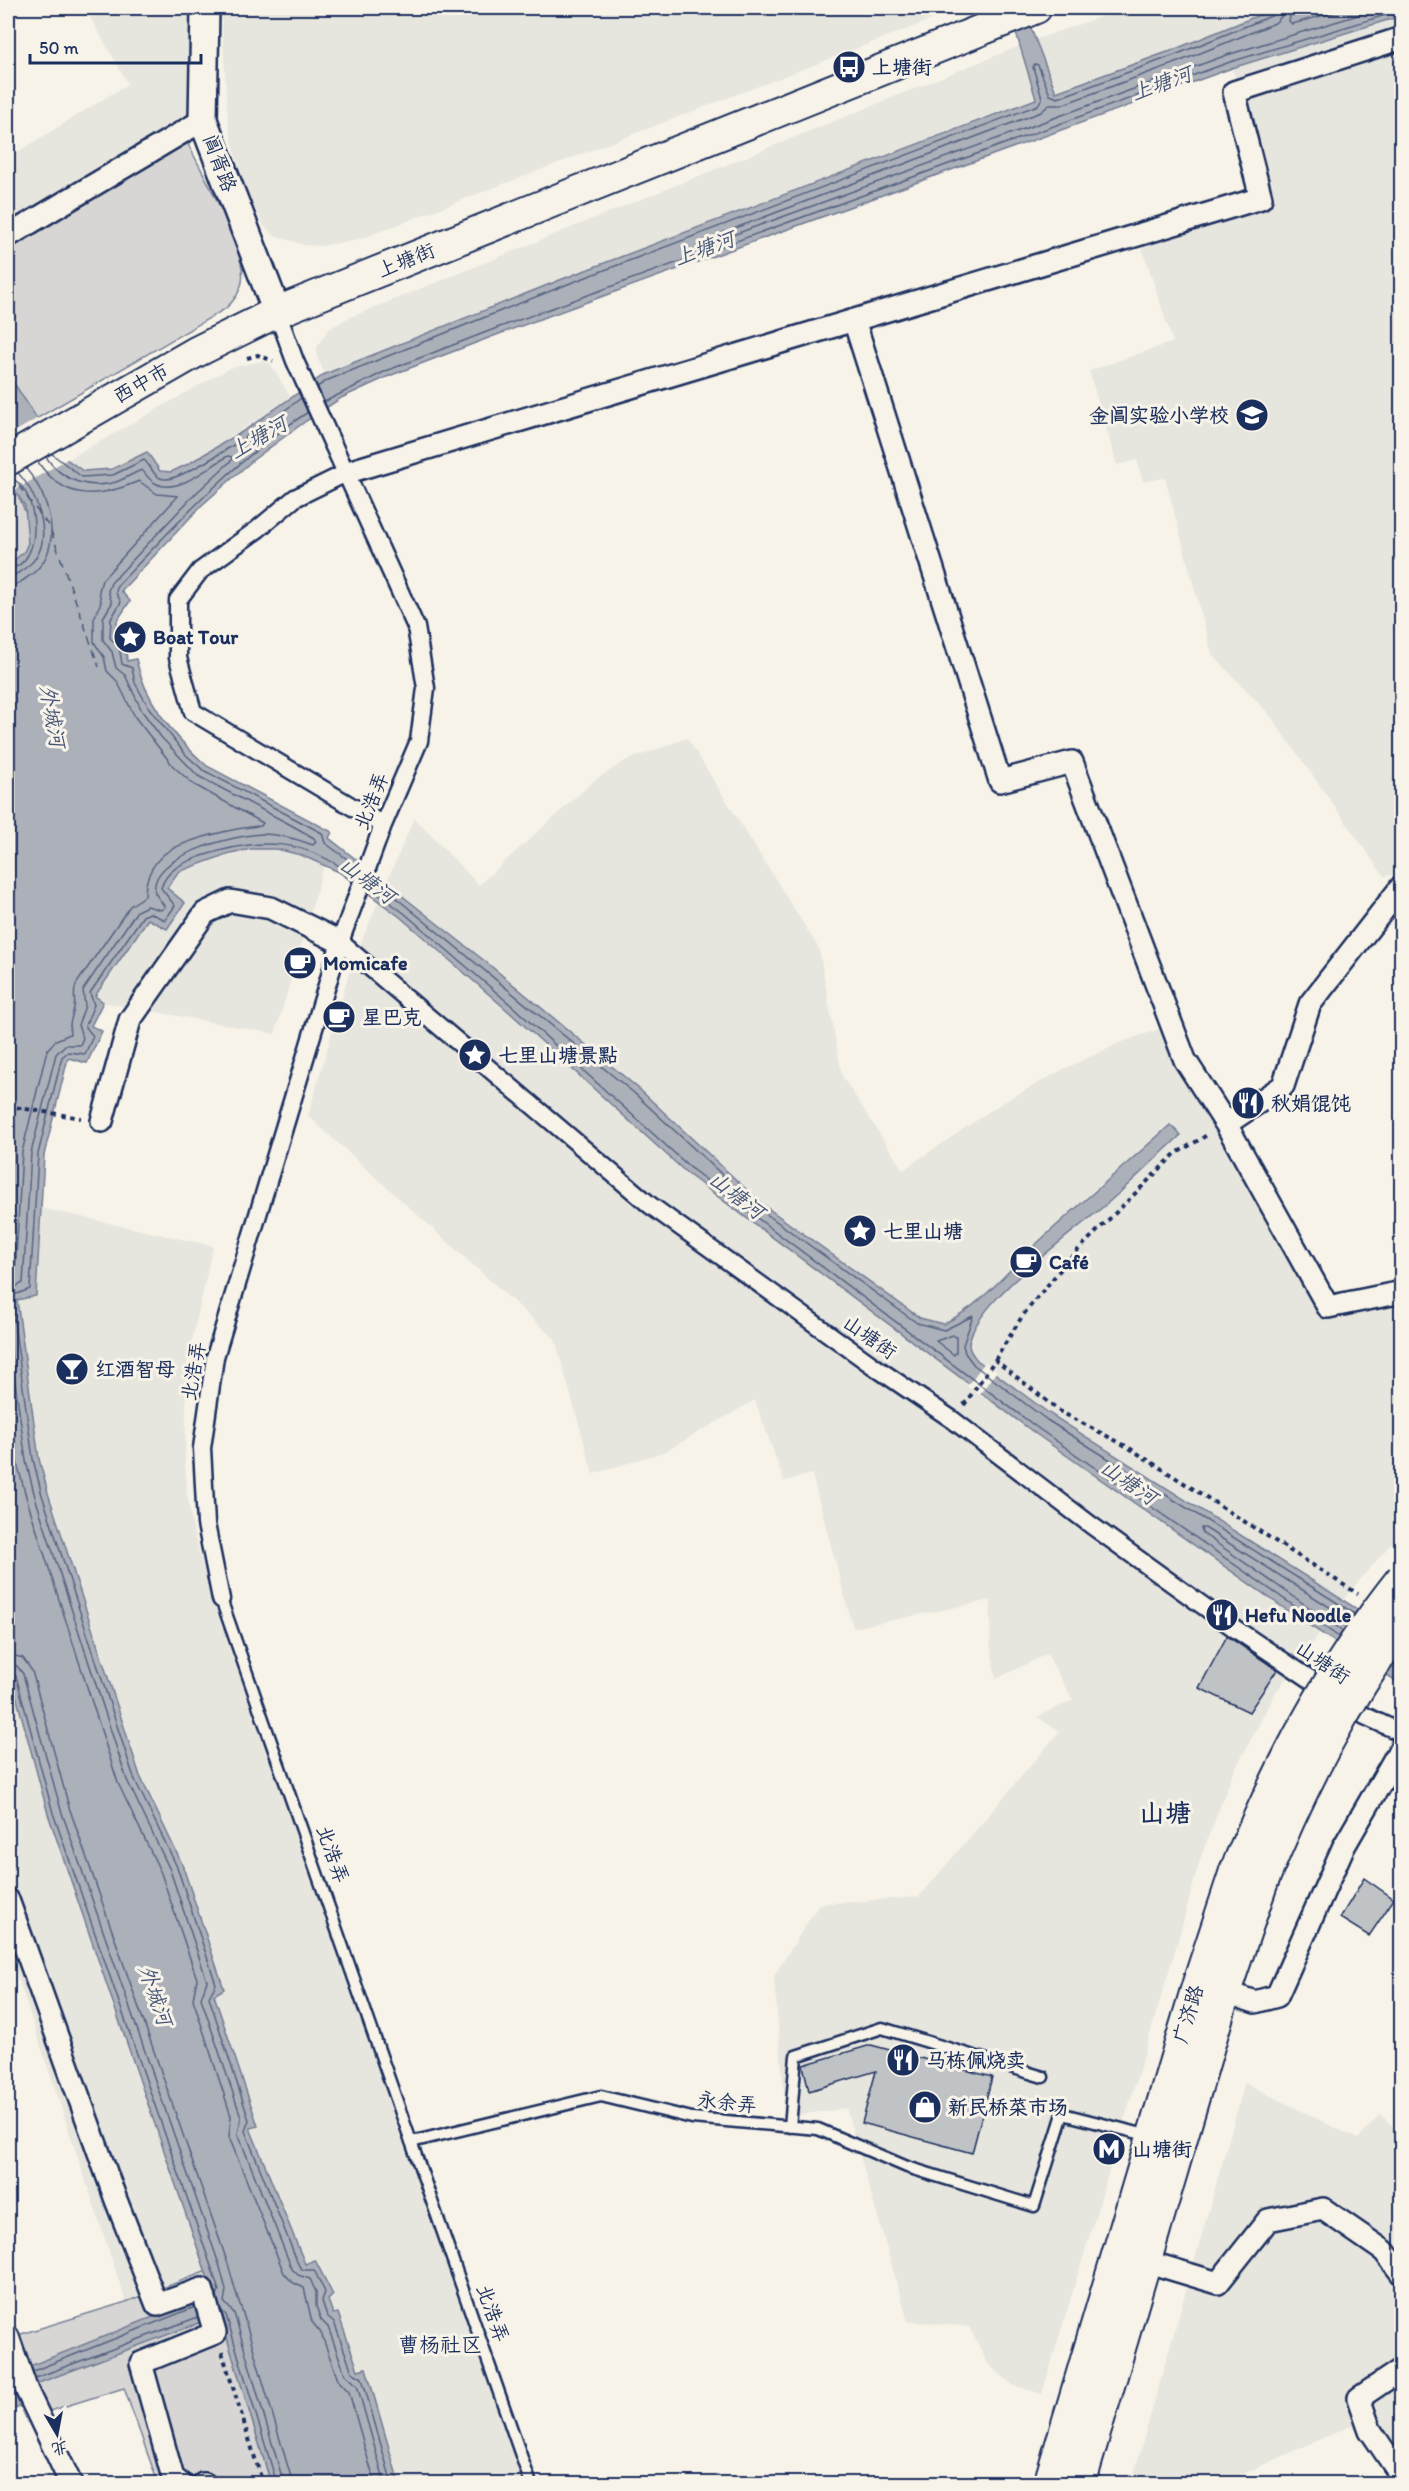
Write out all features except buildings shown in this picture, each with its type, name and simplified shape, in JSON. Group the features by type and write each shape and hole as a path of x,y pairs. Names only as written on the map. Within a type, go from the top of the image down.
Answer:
{"main road":[{"name":"上塘街","path":"277,312 1024,12"},
{"name":"西中市","path":"8,460 196,352 277,312"},
{"name":"广济路","path":"1080,2484 1226,1992 1249,1876 1276,1776 1305,1720 1348,1651 1401,1578"},
{"name":"广济路","path":"1049,2484 1198,1983 1249,1876 1368,1674 1401,1625"}],"street":[{"name":"阊胥路","path":"204,8 203,120 277,312"},
{"path":"383,825 193,712 178,658 178,600 200,571 258,529 295,498 348,472 1261,198 1234,92 1401,38"},
{"path":"8,236 203,120"},
{"name":"北浩弄","path":"221,1599 206,1524 202,1448 214,1357 340,942 383,825 419,741 426,688 416,627 348,472 295,361 277,312"},
{"path":"854,320 1000,781 1072,762 1185,1060 1226,1124 1328,1307 1401,1292"},
{"path":"1226,1124 1282,1086 1310,1004 1401,886"},
{"path":"102,1121 130,1020 205,913 230,901 271,908 340,942"},
{"name":"山塘街","path":"340,942 650,1205 862,1358 953,1420 1091,1525 1234,1628 1365,1716 1401,1733"},
{"path":"1226,1992 1255,2002 1277,1996 1343,1848 1401,1746"},
{"path":"8,1900 116,2200 157,2305 202,2289 215,2333 141,2363 173,2478 181,2484"},
{"path":"1145,2261 1218,2283 1268,2220 1323,2209 1384,2251 1401,2274"},
{"path":"8,2337 27,2391 71,2484"},
{"path":"1401,2369 1359,2398 1370,2430 1401,2476"}],"lane":[{"name":"北浩弄","path":"221,1599 531,2484"},
{"path":"790,2127 796,2056 882,2028 1043,2077"},
{"name":"永余弄","path":"411,2142 601,2096 692,2118 818,2129 907,2167 1034,2205 1063,2114 1152,2136"}],"path":[{"path":"8,1106 75,1117"},
{"path":"973,1391 1023,1315 1070,1258 1175,1154 1226,1124"},
{"path":"995,1360 1061,1412 1126,1446 1362,1596"},
{"path":"215,2333 263,2484"}],"shaded area":[{"path":"85,8 193,8 195,116 8,223 8,158 128,84"},
{"path":"221,8 962,8 363,238 322,246 304,245 274,235 264,226 252,203 236,157 228,123"},
{"path":"1126,8 1276,8 1173,50 971,123 565,278 325,374 317,357 317,347 328,330 346,319 1034,40"},
{"name":"金阊实验小学校","path":"1401,16 1402,869 1396,874 1384,876 1269,714 1212,654 1165,478 1143,482 1137,460 1117,465 1089,371 1173,342 1136,229 1271,184 1232,68"},
{"path":"186,140 222,211 238,251 242,282 238,294 225,309 36,419 8,374 8,244"},
{"path":"261,361 270,363 291,398 188,464 165,473 160,471 147,452 112,469 83,471 67,460 230,368"},
{"path":"8,481 26,513 30,532 26,549 8,565"},
{"name":"七里山塘","path":"687,738 819,949 842,1076 903,1170 1002,1103 1066,1068 1122,1042 1171,1025 1328,1307 1401,1292 1401,1532 1351,1590 1276,1692 1233,1773 1201,1856 1177,1944 1042,2394 1013,2385 988,2364 969,2327 908,2321 846,2108 786,2117 774,1976 819,1904 919,1897 1060,1731 1037,1717 1073,1700 1047,1654 996,1679 990,1642 991,1600 853,1628 812,1474 784,1481 755,1400 666,1451 593,1474 555,1339 308,1116 351,966 414,818 479,885 595,780 625,761"},
{"path":"264,848 301,855 324,865 275,1034 103,1002 95,996 149,918 184,903 167,888 178,872 230,853"},
{"path":"40,1208 213,1246 187,1363 185,1463 194,1534 210,1592 523,2483 399,2483 366,2368 358,2370 338,2314 333,2315 315,2260 305,2265 250,2128 258,2125 214,1995 224,1989 182,1864 140,1776 103,1669 39,1459 17,1300 36,1296"},
{"path":"8,1666 48,1814 207,2271 126,2302 8,1948"},
{"path":"1245,2083 1358,2139 1380,2114 1401,2134 1401,2483 1393,2483 1352,2425 1223,2483 1131,2484"},
{"path":"207,2271 271,2483 158,2483 124,2388 37,2415 8,2338 126,2302"}],"water":[{"path":"1003,8 1023,8 1056,92 1173,50 1276,8 1401,8 1401,16 1232,68 499,334 389,376 341,398 253,460 202,505 121,591 130,601 117,621 116,638 125,638 127,661 136,659 146,690 163,718 184,744 207,766 332,832 329,838 486,962 638,1088 762,1204 920,1318 943,1324 957,1317 981,1299 1050,1231 1170,1125 1181,1135 1110,1201 1010,1285 978,1322 970,1339 970,1351 977,1360 1050,1414 1401,1637 1401,1685 1298,1618 1036,1434 689,1175 507,1010 400,917 339,872 301,855 276,849 252,849 230,853 178,872 167,888 185,903 167,929 148,919 95,996 103,1002 91,1026 102,1031 87,1063 68,1058 44,1155 36,1296 17,1300 39,1459 48,1493 140,1776 182,1864 224,1989 214,1995 258,2126 250,2128 305,2264 315,2260 333,2295 328,2300 333,2314 338,2313 358,2370 366,2368 399,2483 271,2483 220,2315 20,2390 26,2404 8,2412 8,2363 25,2368 213,2293 48,1814 8,1666 8,565 24,552 28,543 25,506 8,481 8,374 61,455 83,471 112,469 147,452 160,471 171,472 245,430 325,374 565,278 1036,99 1017,36"}],"pier":[{"path":"38,418 69,458 12,492 8,486 8,436"},
{"path":"985,1362 997,1371 979,1395 967,1386"}],"ferry route":[{"path":"10,474 50,528 99,667"}],"place":[{"name":"上塘街","path":"849,67"},
{"name":"金阊实验小学校","path":"1252,415"},
{"name":"Boat Tour","path":"130,637"},
{"name":"Momicafe","path":"300,963"},
{"name":"星巴克","path":"339,1017"},
{"name":"七里山塘景點","path":"475,1055"},
{"name":"秋娟馄饨","path":"1248,1103"},
{"name":"七里山塘","path":"860,1231"},
{"name":"Café","path":"1026,1262"},
{"name":"红酒智母","path":"72,1369"},
{"name":"Hefu Noodle","path":"1222,1615"},
{"name":"马栋佩烧卖","path":"903,2060"},
{"name":"新民桥菜市场","path":"925,2107"},
{"name":"山塘街","path":"1109,2149"}],"district":[{"name":"山塘","path":"1165,1813"},
{"name":"曹杨社区","path":"440,2344"}],"water label":[{"name":"上塘河","path":"1161,83"},
{"name":"上塘河","path":"704,248"},
{"name":"上塘河","path":"258,437"},
{"name":"外城河","path":"53,716"},
{"name":"山塘河","path":"368,880"},
{"name":"山塘河","path":"737,1195"},
{"name":"山塘河","path":"1129,1482"},
{"name":"外城河","path":"156,1995"}]}
